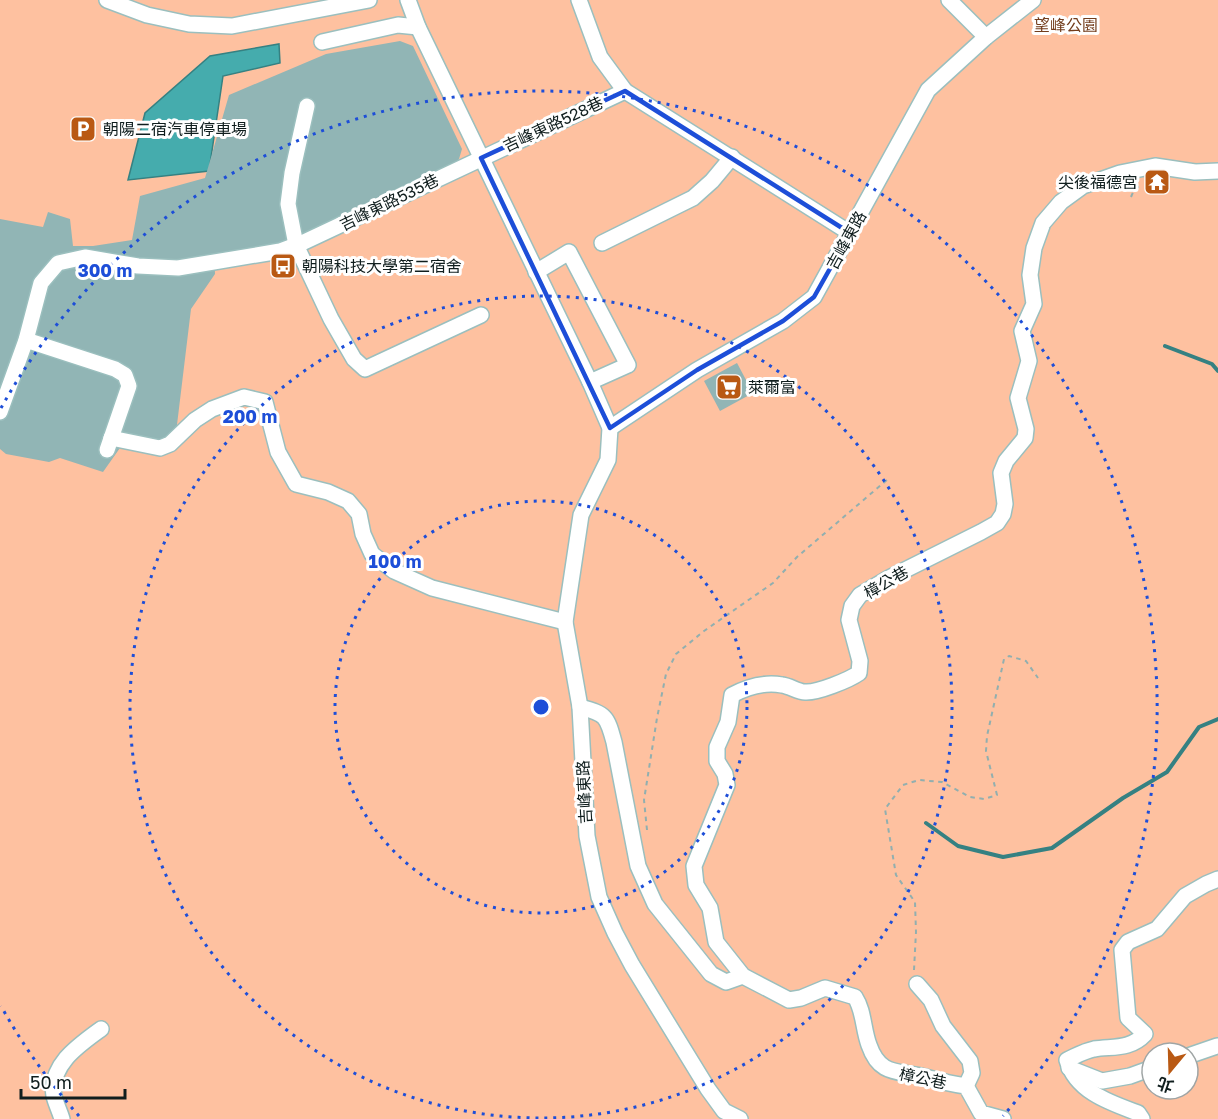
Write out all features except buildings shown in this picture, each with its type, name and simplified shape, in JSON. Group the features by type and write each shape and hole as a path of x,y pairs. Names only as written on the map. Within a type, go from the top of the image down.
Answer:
{"street":[{"path":"107,0 147,15 189,24 232,26 369,0"},
{"name":"吉峰東路","path":"408,0 418,27 590,382 610,428 608,460 581,515 566,621 580,707 587,836 599,897 632,965 708,1089 724,1111 740,1119"},
{"path":"579,0 600,57 625,90 850,233"},
{"path":"949,0 986,37"},
{"name":"吉峰東路","path":"610,428 697,370 783,321 814,297 928,90 986,37 1034,0"},
{"path":"322,42 398,25 418,27"},
{"name":"吉峰東路528巷","path":"481,158 625,90"},
{"path":"307,106 292,173 288,204 296,245 331,320 354,359 365,369 481,315"},
{"path":"602,243 693,198 712,181 732,157"},
{"name":"吉峰東路535巷","path":"0,412 26,340 41,283 58,263 85,257 138,266 178,268 280,251 481,158"},
{"name":"樟公巷","path":"1004,1119 981,1113 966,1086 941,1083 923,1076 888,1070 876,1060 869,1045 859,1003 855,997 825,988 801,998 789,1000 743,976 716,942 710,908 696,885 694,866 728,785 725,774 717,762 717,747 728,722 732,695 741,690 762,684 783,685 806,692 848,680 859,673 860,661 849,620 852,606 860,595 997,523 1003,514 1005,504 1001,473 1006,461 1025,438 1026,429 1018,399 1029,361 1022,331 1034,304 1030,275 1034,248 1043,223 1061,202 1083,186 1120,173 1155,166 1195,172 1218,171"},
{"path":"536,272 569,252 628,365 590,382"},
{"path":"26,340 115,369 125,375 129,386 109,444 159,447 170,444 195,420 212,409 244,396 265,402 278,452 296,484 328,492 348,501 358,514 363,534 372,554 394,571 432,588 566,621"},
{"path":"580,707 599,712 608,722 638,866 655,904 711,974 726,982 743,976"},
{"path":"1142,1119 1138,1113 1103,1100 1078,1081 1069,1068 1067,1060 1096,1049 1118,1049 1140,1039 1144,1034 1128,1018 1122,950 1128,942 1157,929 1185,896 1218,879"},
{"path":"918,984 931,1000 943,1026 970,1061 972,1073 966,1086"},
{"path":"62,1119 54,1095 55,1076 72,1052 101,1029"},
{"path":"1200,1052 1217,1046"},
{"path":"1069,1068 1102,1081 1140,1072"}],"path":[{"path":"648,835 644,800 666,674 676,654 704,631 773,583 797,557 888,479"},
{"path":"918,984 913,969 916,932 915,902 896,875 885,809 903,784 919,780 942,782 970,797 984,800 997,795 986,751 987,736 1004,659 1010,656 1026,661 1038,678"}],"highlighted area":[{"path":"625,91 850,233 814,297 783,321 697,370 610,428 481,158"}],"green space":[{"name":"望峰公園","path":"0,0 1218,0 1218,1119 0,1119"}],"water":[{"path":"279,44 280,63 223,76 209,171 128,180 145,113 210,56"}],"waterway":[{"path":"1165,346 1212,364 1218,371"},
{"path":"926,823 958,846 1003,857 1052,848 1123,798 1167,772 1199,727 1218,719"}],"place":[{"name":"朝陽二宿汽車停車場","path":"83,129"},
{"name":"尖後福德宮","path":"1157,182"},
{"name":"朝陽科技大學第二宿舍","path":"283,266"},
{"name":"萊爾富","path":"729,387"}]}
